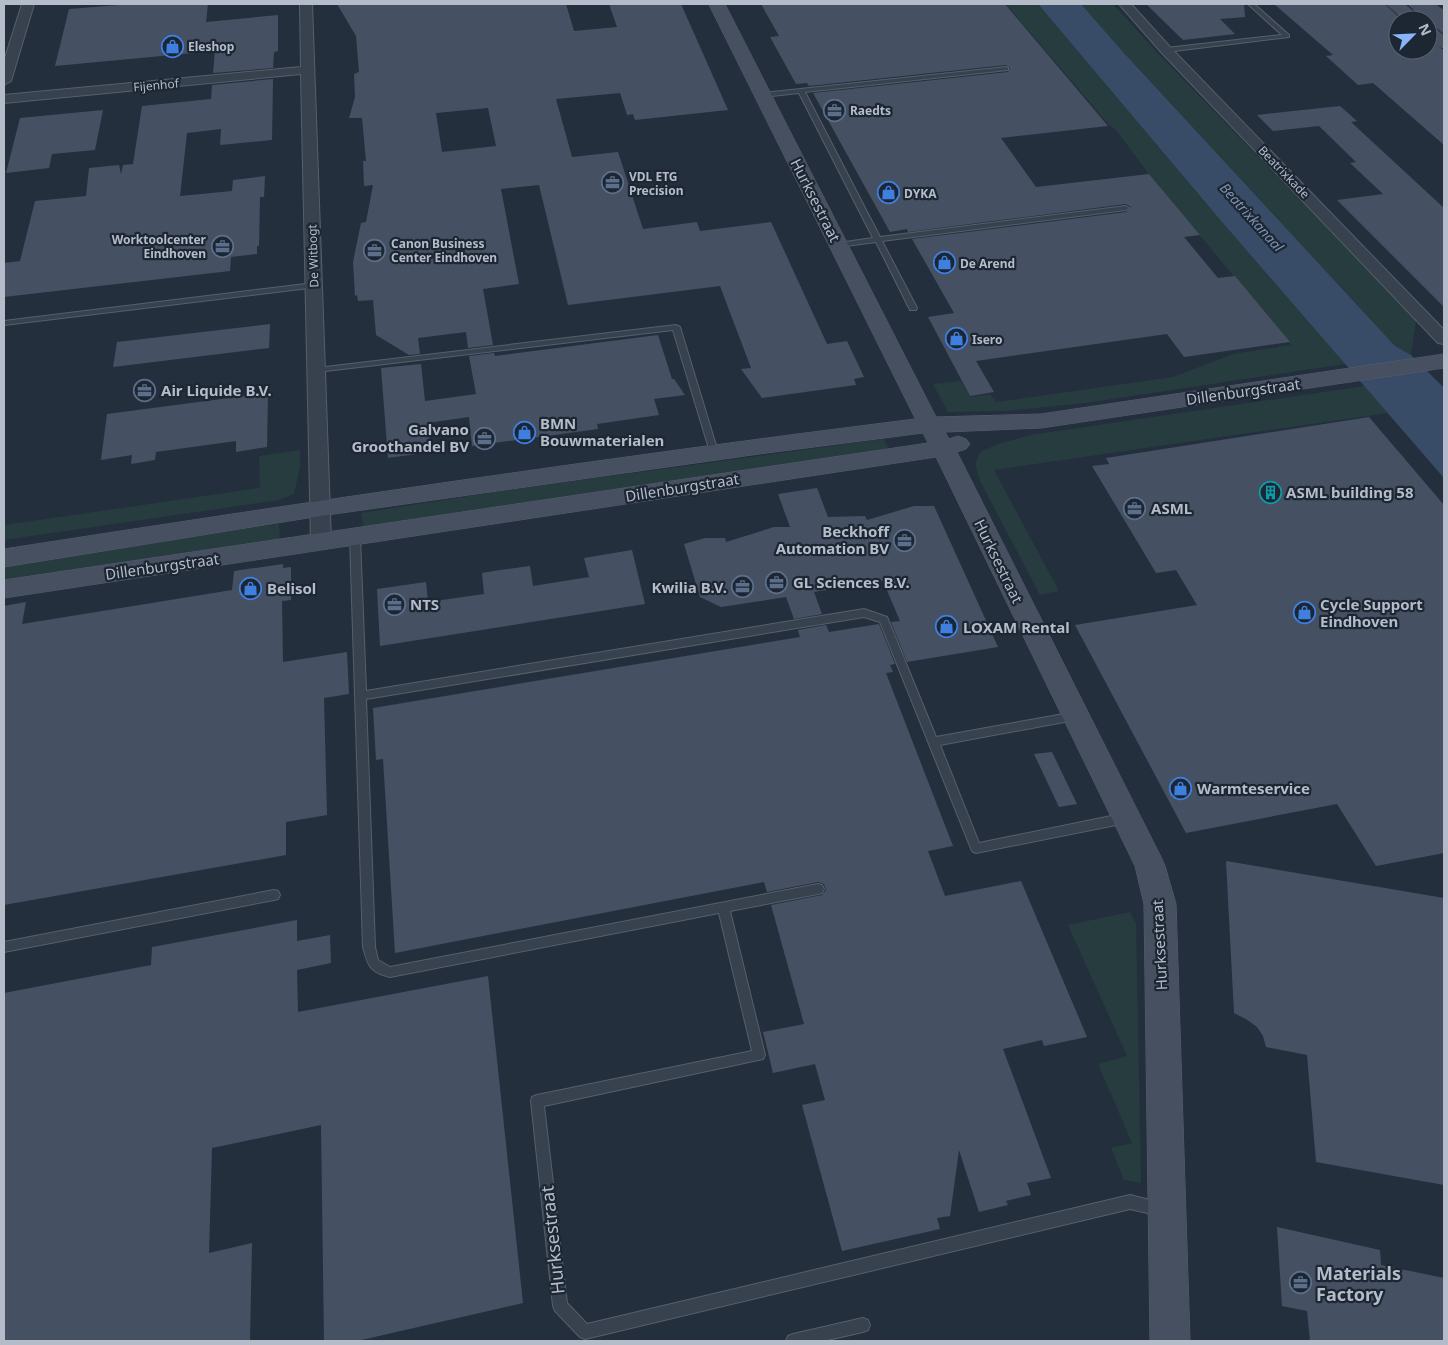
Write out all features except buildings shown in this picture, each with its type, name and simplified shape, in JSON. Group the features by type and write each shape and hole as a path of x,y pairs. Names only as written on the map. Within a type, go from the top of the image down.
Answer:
{"street":[{"path":"4,81 29,4"},
{"name":"De Witbogt","path":"306,4 320,508"},
{"name":"Hurksestraat","path":"718,4 1150,866 1160,904 1170,1341"},
{"name":"Beatrixkade","path":"1125,4 1166,50 1441,332"},
{"name":"Fijenhof","path":"4,99 308,70"},
{"name":"Dillenburgstraat","path":"4,589 356,537 936,437 1444,361"},
{"name":"Dillenburgstraat","path":"4,558 320,508 714,452 936,437"},
{"path":"320,508 321,542"}],"lane":[{"path":"1166,50 1287,36 1251,4"},
{"path":"763,95 1006,69"},
{"path":"801,91 913,308"},
{"path":"838,245 1126,208"},
{"path":"4,323 314,285"},
{"path":"317,370 676,327 714,452"},
{"path":"356,537 369,947 370,958 377,967 390,972 818,889"},
{"path":"361,696 864,613 884,620 976,848 1126,818"},
{"path":"933,742 1075,716"},
{"path":"4,947 274,895"},
{"name":"Hurksestraat","path":"723,907 759,1055 537,1102 560,1306 585,1332 1130,1202 1166,1210"},
{"path":"793,1341 863,1324"}],"green space":[{"path":"1006,4 1038,4 1222,222 1346,364 1085,403 1006,411 948,412 933,384 961,381 970,397 990,394 996,402 1173,377 1233,354 1291,345 1148,173 1116,130 1109,125"},
{"path":"1081,4 1113,4 1154,49 1416,320 1411,355 1395,346"},
{"path":"1365,386 1388,413 994,470 1059,591 1040,595 980,481 975,464 980,452 998,444 1030,435"},
{"path":"884,439 889,450 364,528 361,513 501,491"},
{"path":"300,450 300,467 294,494 279,500 4,540 4,525 260,488 259,456"},
{"path":"279,524 280,540 4,580 4,563"},
{"path":"1130,912 1136,924 1141,1183 1124,1180 1111,1148 1132,1143 1098,1064 1127,1056 1068,925"}],"water":[{"name":"Beatrixkanaal","path":"1038,4 1081,4 1395,346 1411,355 1444,388 1444,478 1222,222"}],"place":[{"name":"Eleshop","path":"172,46"},
{"name":"Raedts","path":"834,110"},
{"name":"VDL ETG Precision","path":"613,183"},
{"name":"DYKA","path":"888,193"},
{"name":"Worktoolcenter Eindhoven","path":"222,246"},
{"name":"Canon Business Center Eindhoven","path":"375,250"},
{"name":"De Arend","path":"944,263"},
{"name":"Isero","path":"956,339"},
{"name":"Air Liquide B.V.","path":"145,390"},
{"name":"BMN Bouwmaterialen","path":"524,432"},
{"name":"Galvano Groothandel BV","path":"485,438"},
{"name":"ASML building 58","path":"1270,492"},
{"name":"ASML","path":"1135,508"},
{"name":"Beckhoff Automation BV","path":"905,540"},
{"name":"GL Sciences B.V.","path":"777,582"},
{"name":"Kwilia B.V.","path":"743,587"},
{"name":"Belisol","path":"251,588"},
{"name":"NTS","path":"394,604"},
{"name":"Cycle Support Eindhoven","path":"1304,613"},
{"name":"LOXAM Rental","path":"947,627"},
{"name":"Warmteservice","path":"1181,788"},
{"name":"Materials Factory","path":"1300,1283"}]}
